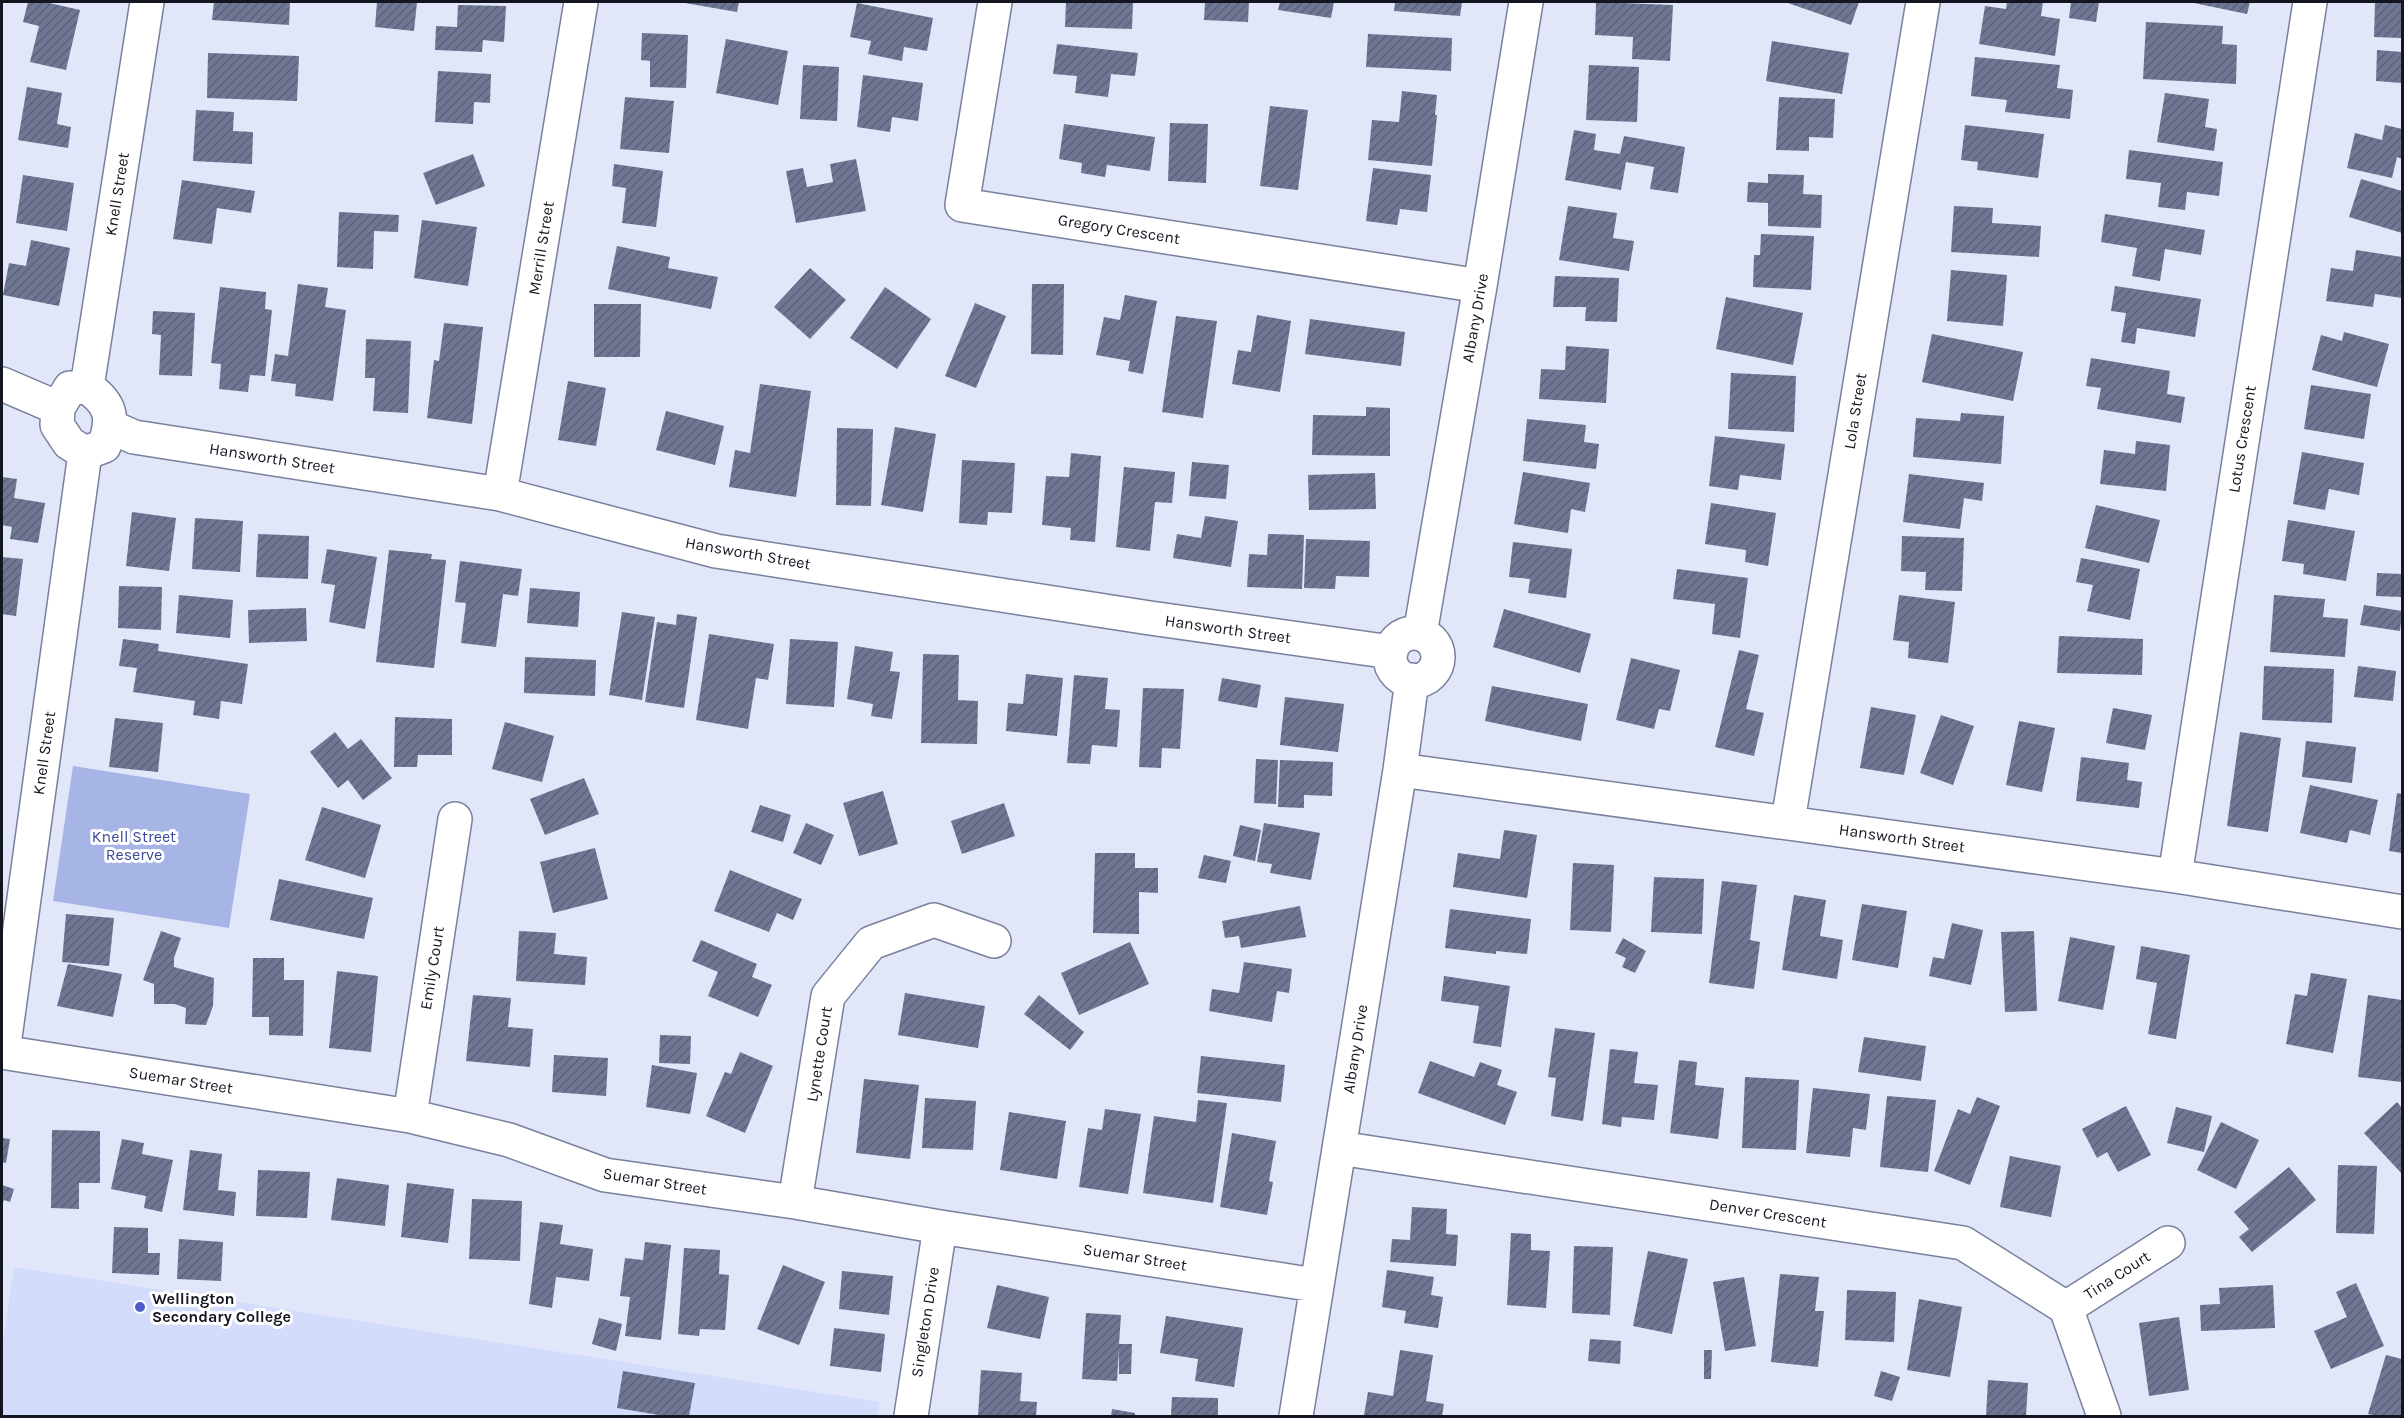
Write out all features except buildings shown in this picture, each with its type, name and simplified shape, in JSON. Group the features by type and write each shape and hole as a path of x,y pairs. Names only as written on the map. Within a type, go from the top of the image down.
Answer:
{"street":[{"name":"Knell Street","path":"87,387 147,2"},
{"name":"Merrill Street","path":"500,494 581,2"},
{"name":"Gregory Crescent","path":"995,2 962,205 1480,286"},
{"name":"Albany Drive","path":"1420,634 1526,2"},
{"name":"Lola Street","path":"1788,821 1923,2"},
{"name":"Lotus Crescent","path":"2175,876 2310,2"},
{"path":"2,384 58,408"},
{"path":"87,387 100,396 107,408 111,427 104,446 85,453 69,443 57,425 58,408 70,388 87,387"},
{"name":"Hansworth Street","path":"111,427 134,437 500,494 716,550 1150,618 1391,652"},
{"name":"Knell Street","path":"2,1052 85,453"},
{"path":"1420,634 1427,636 1437,649 1437,665 1427,677 1412,680 1397,673 1391,660 1391,652 1394,645 1405,635 1420,634"},
{"name":"Albany Drive","path":"1296,1416 1315,1285 1400,770 1412,680"},
{"name":"Hansworth Street","path":"1400,770 1788,821 2175,876 2403,912"},
{"name":"Emily Court","path":"410,1116 455,819"},
{"name":"Lynette Court","path":"795,1202 828,996 871,943 934,920 994,941"},
{"name":"Suemar Street","path":"2,1052 410,1116 509,1140 605,1175 795,1202 940,1227 1315,1285"},
{"name":"Denver Crescent","path":"1339,1148 1963,1243 2066,1308"},
{"name":"Singleton Drive","path":"911,1416 940,1227"},
{"name":"Tina Court","path":"2066,1308 2168,1243"},
{"path":"2066,1308 2104,1416"}],"shaded area":[{"name":"Wellington Secondary College","path":"14,1267 879,1402 877,1416 2,1416 2,1348"}],"green space":[{"name":"Knell Street Reserve","path":"73,766 250,794 229,928 53,901"}],"place":[{"name":"Wellington Secondary College","path":"140,1307"}]}
